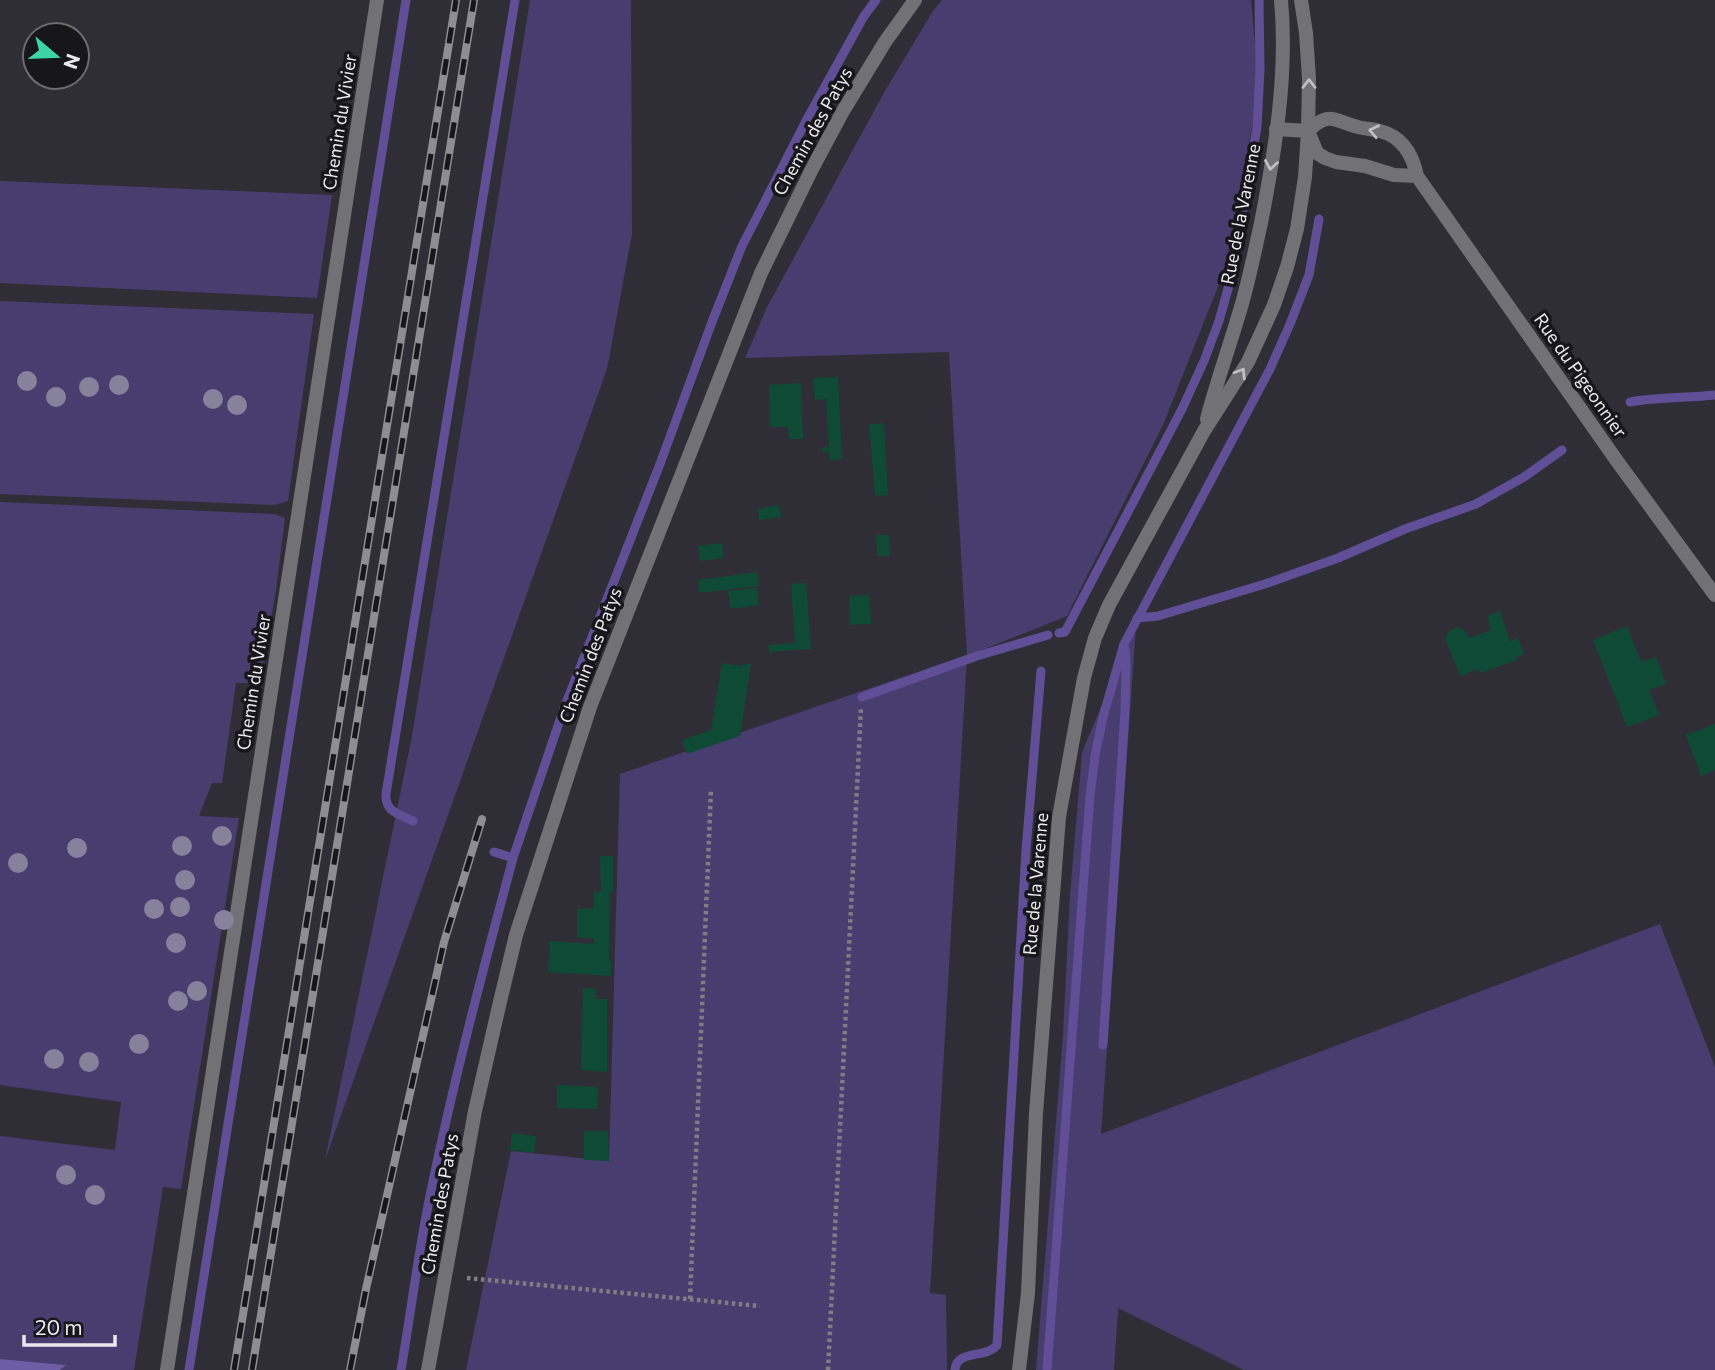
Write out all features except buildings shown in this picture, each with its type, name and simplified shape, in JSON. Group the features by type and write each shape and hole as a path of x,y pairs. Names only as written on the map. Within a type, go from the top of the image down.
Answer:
{"street":[{"name":"Chemin du Vivier","path":"167,1370 377,0"},
{"name":"Chemin des Patys","path":"428,1370 475,1111 516,935 590,707 761,273 844,111 885,43 915,0"},
{"name":"Rue de la Varenne","path":"1204,430 1215,386 1239,316 1265,200 1283,59 1281,0"},
{"name":"Rue de la Varenne","path":"1019,1370 1028,1293 1036,1113 1059,817 1084,678 1095,638 1109,606 1204,430 1248,362 1287,268 1297,229 1305,177 1308,131 1309,79 1301,0"},
{"name":"Rue du Pigeonnier","path":"1308,131 1317,123 1334,118 1391,135 1408,151 1417,176 1617,461 1715,595"},
{"path":"1276,129 1308,131 1317,153 1336,162 1365,166 1394,175 1417,176"}],"path":[{"path":"828,1370 861,707"},
{"path":"690,1299 711,789"},
{"path":"445,1276 761,1306"}],"shaded area":[{"path":"530,0 631,0 632,234 607,369 325,1160 412,736"},
{"path":"942,0 1251,0 1259,90 1225,269 1163,425 1067,616 967,656 930,1293 946,1295 947,1370 466,1370 511,1151 609,1161 620,774 967,655 949,352 745,358 767,307 886,89"},
{"path":"0,181 332,195 317,298 0,283"},
{"path":"0,301 314,314 288,501 275,505 0,494"},
{"path":"0,502 275,514 285,518 260,683 236,683 222,783 212,783 199,816 239,818 181,1189 163,1187 134,1370 60,1370 65,1365 0,1359 0,1136 115,1150 121,1102 0,1085"},
{"path":"1136,625 1101,1134 1660,924 1715,1067 1715,1370 1244,1370 1118,1308 1114,1370 1036,1370 1082,752"},
{"path":"0,1359 66,1365 60,1370 0,1370"}],"waterway":[{"path":"189,1370 406,0"},
{"path":"413,821 390,809 386,794 515,0"},
{"path":"513,858 563,711 742,246 807,119 864,16 876,0"},
{"path":"1059,633 1065,632 1182,409 1219,321 1231,278 1257,127 1260,70 1259,0"},
{"path":"1047,1370 1090,796 1103,717 1124,644 1270,369 1290,324 1309,275 1319,219"},
{"path":"1630,402 1715,395"},
{"path":"1137,618 1158,616 1265,584 1476,504 1524,477 1562,450"},
{"path":"862,697 977,656 1048,635"},
{"path":"1103,1045 1125,710 1125,649"},
{"path":"955,1370 961,1359 986,1352 997,1345 1026,850 1041,671"},
{"path":"401,1370 439,1153 513,858 494,852"}],"railway":[{"path":"234,1370 456,0"},
{"path":"252,1370 474,0"},
{"path":"350,1370 444,942 482,819"}]}
